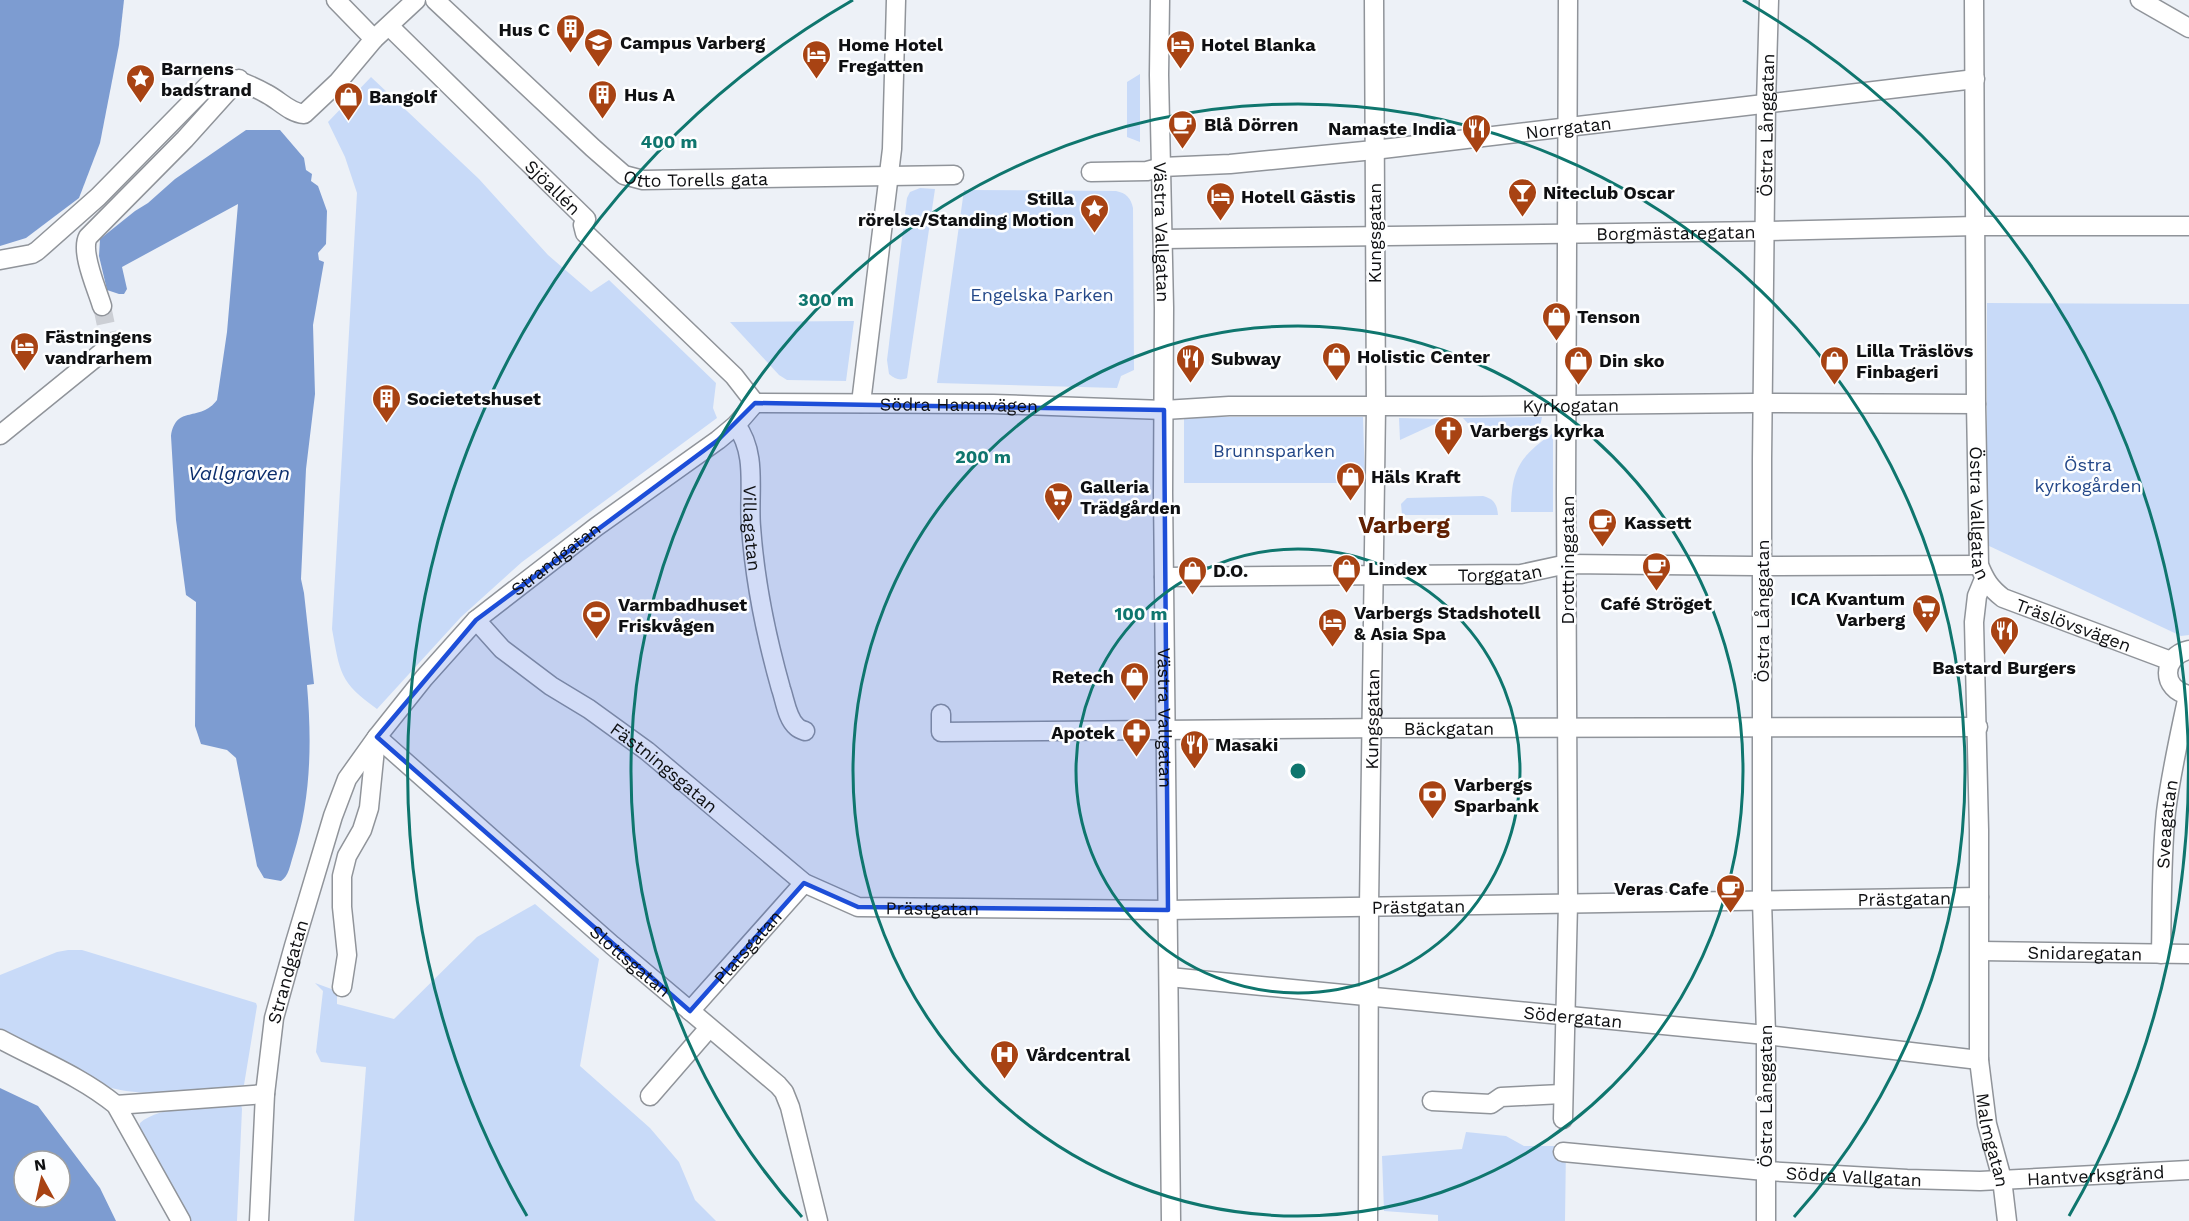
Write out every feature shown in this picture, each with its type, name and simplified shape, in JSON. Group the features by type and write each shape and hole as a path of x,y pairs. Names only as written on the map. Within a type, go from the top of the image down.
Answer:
{"street":[{"path":"336,0 374,39"},
{"path":"0,260 37,251 98,197 218,75 238,79 297,113 304,114 338,82 374,39 416,0"},
{"name":"Otto Torells gata","path":"435,0 592,148 624,175 643,180 954,175"},
{"path":"861,403 889,176 896,0"},
{"name":"Västra Vallgatan","path":"1160,0 1171,1221"},
{"name":"Kungsgatan","path":"1368,1221 1369,906 1376,406 1374,0"},
{"name":"Drottninggatan","path":"1563,1119 1568,903 1568,0"},
{"name":"Östra Långgatan","path":"1766,1221 1764,1171 1766,1035 1762,900 1762,566 1769,0"},
{"name":"Östra Vallgatan","path":"1974,0 1976,404 1982,572 1974,622 1978,727 1979,1060"},
{"path":"2140,0 2189,28"},
{"name":"Sjöallén","path":"389,26 585,219 583,225 585,234 734,376 755,403"},
{"path":"102,306 86,254 85,242 238,79"},
{"name":"Norrgatan","path":"1162,167 1230,164 1374,150 1975,79"},
{"path":"1091,172 1147,171 1162,167"},
{"name":"Borgmästaregatan","path":"1163,239 1976,226 2189,226"},
{"path":"0,435 106,349"},
{"name":"Södra Hamnvägen","path":"755,403 993,404 1164,410"},
{"name":"Strandgatan","path":"259,1221 265,1094 274,1018 333,816 347,778 376,737 476,620 596,527 736,425 755,403"},
{"name":"Kyrkogatan","path":"1164,410 1229,406 1976,404"},
{"name":"Villagatan","path":"736,425 745,439 750,459 750,524 764,624 787,709 796,727 805,731"},
{"name":"Torggatan","path":"1164,577 1521,574 1567,564 1982,572"},
{"name":"Träslövsvägen","path":"1982,572 1992,590 2003,598 2171,661"},
{"name":"Fästningsgatan","path":"476,620 502,649 518,662 647,751 804,883 858,907"},
{"path":"2188,695 2172,686 2168,674 2171,661 2181,652 2189,650"},
{"name":"Sveagatan","path":"2161,954 2162,858 2166,811 2172,768 2188,695"},
{"name":"Bäckgatan","path":"941,714 941,732 1978,727"},
{"path":"342,987 347,955 342,907 344,866 367,817 376,737"},
{"name":"Slottsgatan","path":"376,737 784,1092 802,1151 818,1221"},
{"name":"Platsgatan","path":"690,1011 804,883"},
{"name":"Prästgatan","path":"858,907 1168,910 1979,897"},
{"name":"Snidaregatan","path":"1980,951 2189,954"},
{"name":"Södergatan","path":"1169,977 1766,1035 1979,1060"},
{"path":"650,1096 710,1028"},
{"path":"0,1040 84,1083 101,1093 116,1106 181,1221"},
{"name":"Malmgatan","path":"1979,1060 1987,1124 2002,1179 2007,1221"},
{"path":"116,1106 265,1094"},
{"path":"1432,1101 1491,1104 1501,1097 1562,1094"},
{"name":"Södra Vallgatan","path":"1563,1152 1764,1171 1907,1179 1980,1181 2002,1179"},
{"name":"Hantverksgränd","path":"2002,1179 2189,1170"}],"highlighted area":[{"path":"755,403 1164,410 1168,910 858,907 804,883 690,1011 377,737 476,620 718,440"}],"green space":[{"path":"1140,74 1140,142 1127,137 1127,82"},
{"path":"371,77 479,179 548,255 591,292 609,280 716,383 713,408 717,418 522,562 461,617 377,709 355,691 343,675 332,629 357,193 345,157 328,122"},
{"path":"920,188 935,189 907,378 900,379 889,374 887,360 907,198 910,192"},
{"name":"Engelska Parken","path":"964,190 1116,191 1123,193 1131,201 1133,208 1134,370 1121,376 1117,388 937,383"},
{"name":"Östra kyrkogården","path":"1987,303 2189,304 2189,635 2181,636 1987,545"},
{"path":"854,321 846,381 787,380 779,375 730,322"},
{"name":"Brunnsparken","path":"1184,417 1363,417 1365,483 1184,483"},
{"path":"1542,417 1535,429 1512,432 1476,427 1463,418"},
{"path":"1399,418 1440,419 1437,423 1400,440"},
{"path":"1553,433 1553,512 1511,512 1513,485 1519,466 1532,450"},
{"path":"1483,496 1494,503 1498,515 1402,515 1401,504 1407,498"},
{"path":"535,904 599,959 580,1066 650,1128 679,1162 695,1200 716,1221 354,1221 366,1067 321,1062 316,1052 323,991 315,983 337,991 337,1004 394,1019 477,937"},
{"path":"82,950 256,1003 244,1085 152,1093 116,1089 99,1084 0,1032 0,975 57,952"},
{"path":"241,1104 237,1221 189,1221 139,1131 140,1123 149,1117 173,1110"},
{"path":"1466,1132 1506,1136 1524,1146 1566,1146 1565,1221 1438,1221 1438,1215 1384,1211 1382,1156 1462,1149"}],"water":[{"path":"0,0 124,0 119,45 100,143 79,198 26,238 0,246"},
{"name":"Vallgraven","path":"246,130 280,130 304,158 306,170 312,174 311,181 318,186 327,211 326,244 318,253 319,260 324,262 313,325 315,394 306,469 301,579 314,684 307,685 309,772 299,835 289,870 281,881 264,878 257,866 236,758 227,750 201,744 195,726 196,602 186,595 176,520 171,436 178,420 203,411 217,400 227,332 238,204 122,267 127,289 124,294 107,290 99,256 100,239 148,203 175,179"},
{"path":"0,1088 38,1106 71,1149 12,1149 12,1209 72,1209 72,1151 100,1188 116,1221 0,1221"}],"tunnel":[{"path":"102,306 108,335 106,349"}],"place":[{"name":"Hus C","path":"571,54"},
{"name":"Campus Varberg","path":"599,68"},
{"name":"Hotel Blanka","path":"1180,70"},
{"name":"Home Hotel Fregatten","path":"817,80"},
{"name":"Barnens badstrand","path":"140,104"},
{"name":"Hus A","path":"603,120"},
{"name":"Bangolf","path":"348,122"},
{"name":"Blå Dörren","path":"1183,150"},
{"name":"Namaste India","path":"1477,154"},
{"name":"Niteclub Oscar","path":"1522,218"},
{"name":"Hotell Gästis","path":"1220,222"},
{"name":"Stilla rörelse/Standing Motion","path":"1095,234"},
{"name":"Tenson","path":"1556,342"},
{"name":"Fästningens vandrarhem","path":"24,372"},
{"name":"Holistic Center","path":"1336,382"},
{"name":"Subway","path":"1190,384"},
{"name":"Din sko","path":"1578,386"},
{"name":"Lilla Träslövs Finbageri","path":"1835,386"},
{"name":"Societetshuset","path":"386,424"},
{"name":"Varbergs kyrka","path":"1449,456"},
{"name":"Häls Kraft","path":"1350,502"},
{"name":"Galleria Trädgården","path":"1059,522"},
{"name":"Kassett","path":"1603,548"},
{"name":"Café Ströget","path":"1656,592"},
{"name":"Lindex","path":"1347,594"},
{"name":"D.O.","path":"1192,596"},
{"name":"ICA Kvantum Varberg","path":"1926,634"},
{"name":"Varmbadhuset Friskvågen","path":"597,640"},
{"name":"Varbergs Stadshotell & Asia Spa","path":"1333,648"},
{"name":"Bastard Burgers","path":"2004,656"},
{"name":"Retech","path":"1135,702"},
{"name":"Apotek","path":"1136,758"},
{"name":"Masaki","path":"1194,770"},
{"name":"Varbergs Sparbank","path":"1433,820"},
{"name":"Veras Cafe","path":"1730,914"},
{"name":"Vårdcentral","path":"1005,1080"}],"district":[{"name":"Varberg","path":"1404,525"}]}
